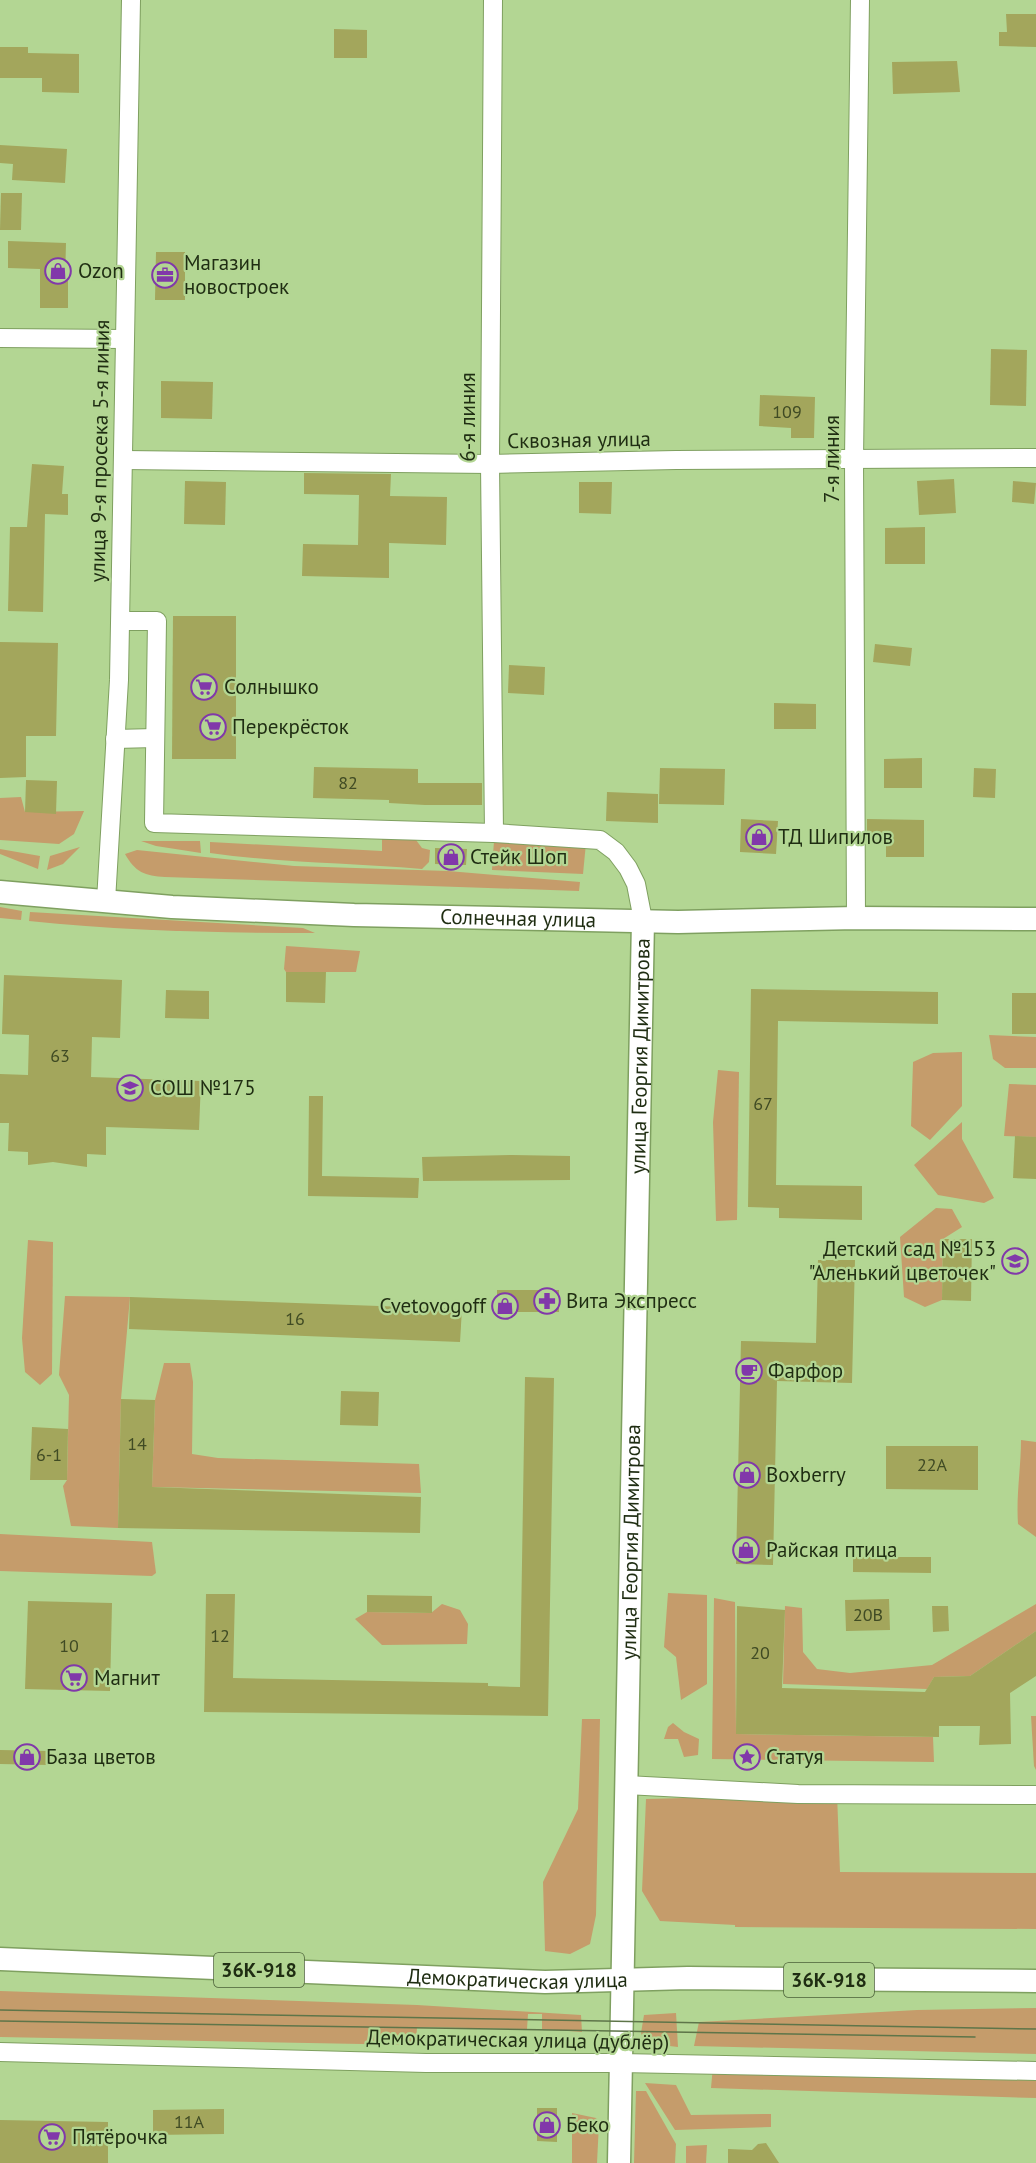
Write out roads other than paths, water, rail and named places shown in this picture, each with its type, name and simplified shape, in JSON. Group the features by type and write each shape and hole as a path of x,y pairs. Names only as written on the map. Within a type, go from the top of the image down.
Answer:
{"main road":[{"name":"Солнечная улица","path":"0,892 172,907 354,915 643,920 1036,919"},
{"name":"улица Георгия Димитрова","path":"619,2163 643,920"},
{"name":"Демократическая улица","path":"0,1959 438,1978 1036,1981"}],"street":[{"name":"улица 9-я просека 5-я линия","path":"106,902 121,621 131,0"},
{"name":"6-я линия","path":"493,0 490,464 494,833"},
{"name":"7-я линия","path":"856,918 854,459 860,0"},
{"path":"0,338 124,339"},
{"name":"Сквозная улица","path":"123,460 490,464 1036,458"},
{"path":"121,621 157,621 154,823 494,833 600,840 615,852 628,868 636,884 643,920"},
{"path":"115,739 155,738"},
{"path":"626,1785 798,1794 1036,1795"},
{"name":"Демократическая улица (дублёр)","path":"0,2052 426,2063 620,2063 1036,2071"}],"tram line":[{"path":"0,2010 1036,2029"},
{"path":"0,2021 975,2037"}],"place":[{"name":"Ozon","path":"58,271"},
{"name":"Магазин новостроек","path":"165,275"},
{"name":"Солнышко","path":"204,687"},
{"name":"Перекрёсток","path":"213,727"},
{"name":"ТД Шипилов","path":"759,837"},
{"name":"Стейк Шоп","path":"451,857"},
{"name":"СОШ №175","path":"130,1088"},
{"name":"Детский сад №153 \"Аленький цветочек\"","path":"1015,1261"},
{"name":"Вита Экспресс","path":"547,1301"},
{"name":"Cvetovogoff","path":"505,1306"},
{"name":"Фарфор","path":"749,1371"},
{"name":"Boxberry","path":"747,1475"},
{"name":"Райская птица","path":"746,1550"},
{"name":"Магнит","path":"74,1678"},
{"name":"База цветов","path":"27,1757"},
{"name":"Статуя","path":"747,1757"},
{"name":"Беко","path":"547,2125"},
{"name":"Пятёрочка","path":"52,2137"}]}
